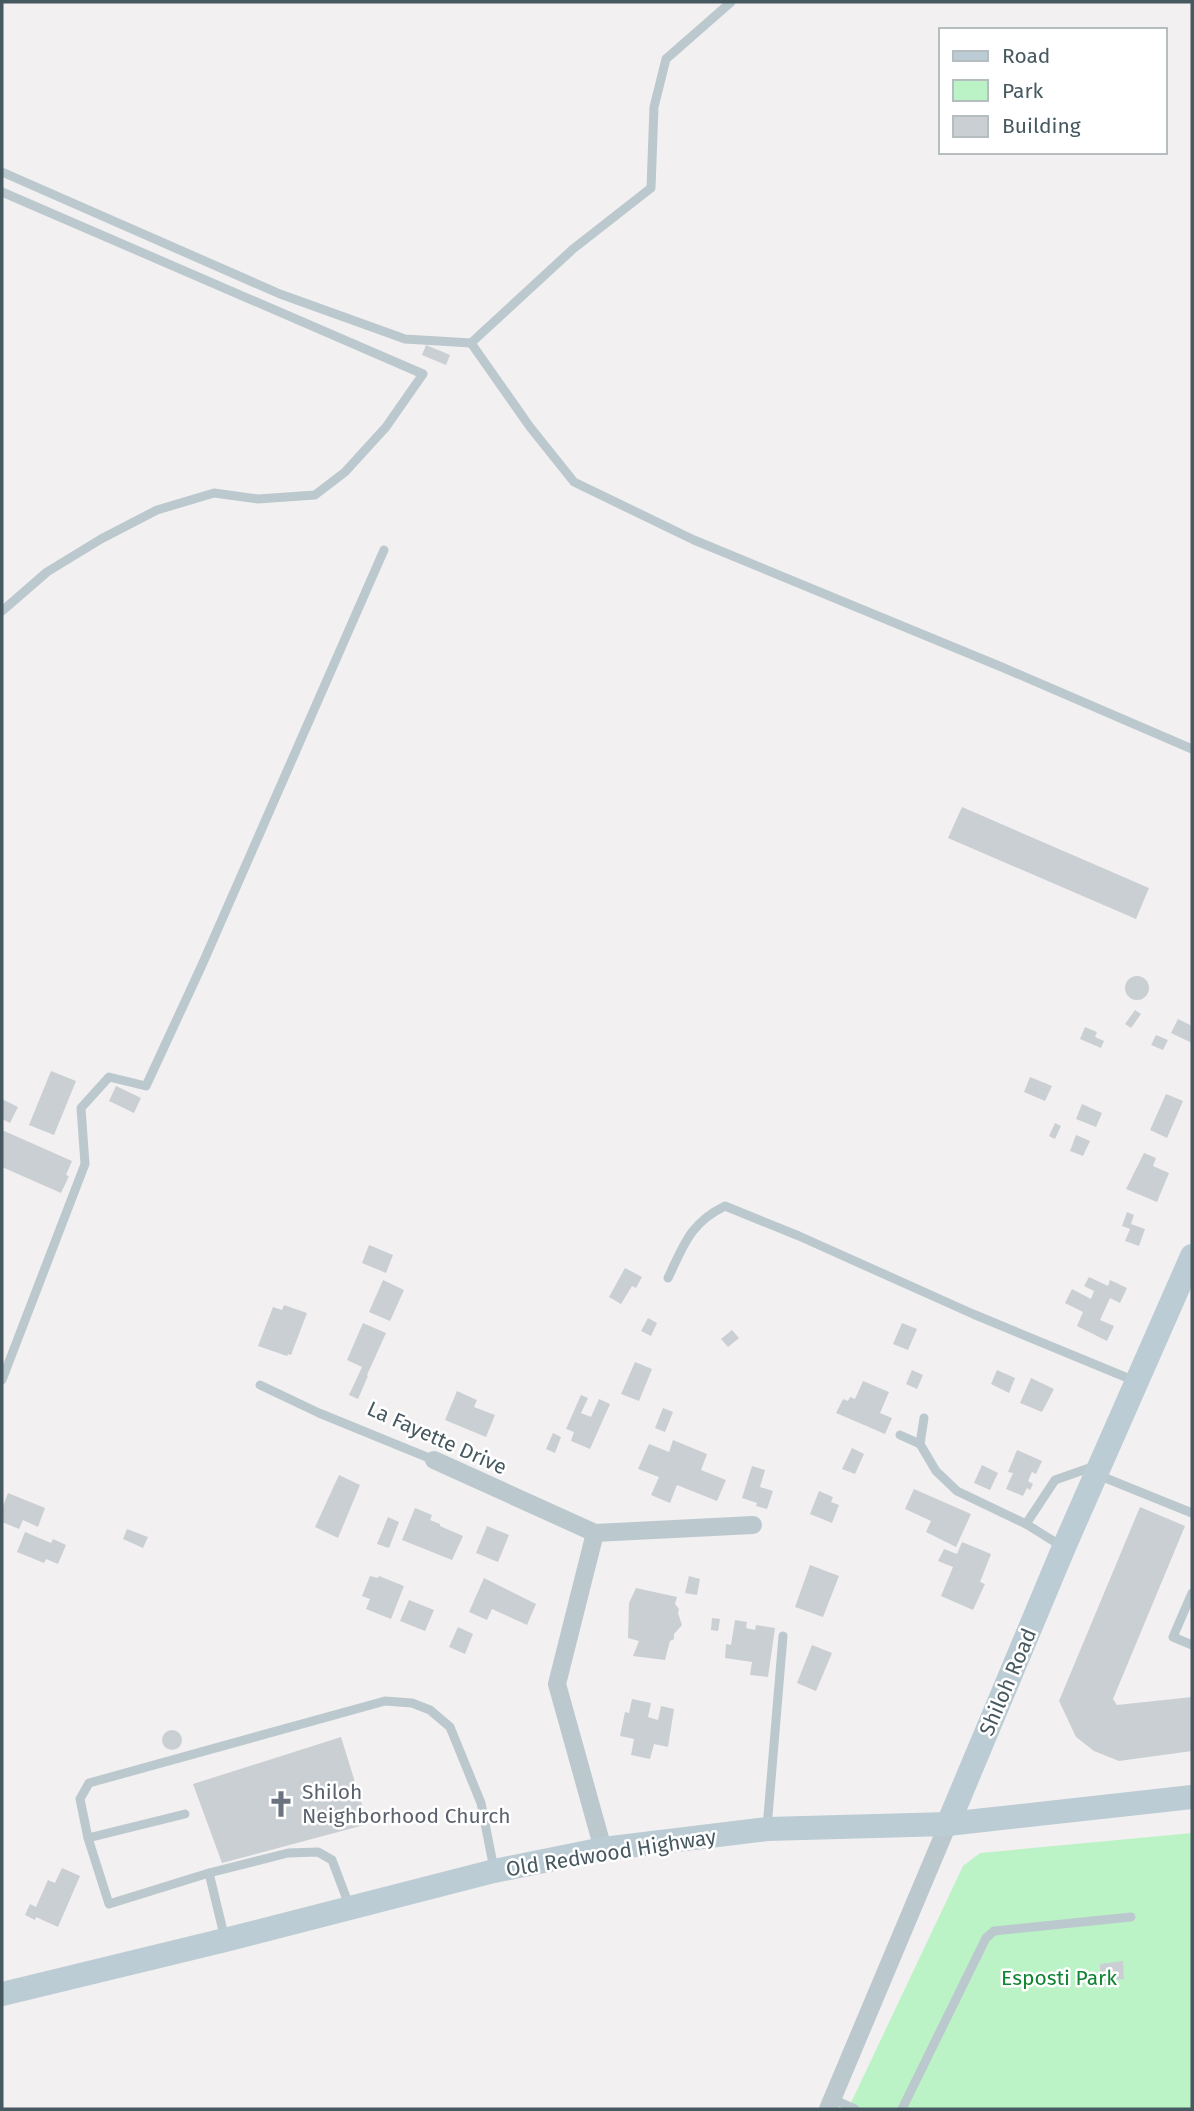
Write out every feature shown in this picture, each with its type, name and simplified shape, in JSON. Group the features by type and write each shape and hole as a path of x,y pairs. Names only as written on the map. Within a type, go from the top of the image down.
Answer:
{"main road":[{"name":"Shiloh Road","path":"948,1825 1064,1547 1136,1382 1181,1289 1192,1256"},
{"name":"Old Redwood Highway","path":"2,1994 494,1871 603,1849 767,1829 948,1825 1192,1797"}],"street":[{"name":"La Fayette Drive","path":"434,1460 595,1533 753,1525"},
{"path":"595,1533 557,1684 603,1849"},
{"name":"Shiloh Road","path":"830,2104 948,1825"}],"lane":[{"path":"2,172 292,299 405,339 471,343 573,248 651,188 654,107 666,59 731,2"},
{"path":"2,192 423,374 386,427 345,472 315,495 258,499 214,493 157,510 101,539 47,572 2,611"},
{"path":"471,343 530,427 574,482 694,540 1192,749"},
{"path":"2,1380 85,1164 81,1108 109,1077 146,1086 384,550"},
{"path":"668,1278 690,1233 708,1214 725,1206 1136,1382"},
{"name":"La Fayette Drive","path":"260,1385 319,1413 434,1460"},
{"path":"920,1444 924,1418"},
{"path":"900,1435 920,1444 936,1471 957,1491 1026,1524 1064,1547"},
{"path":"1026,1524 1055,1480 1098,1469 1192,1513"},
{"path":"1192,1593 1174,1637 1192,1645"},
{"path":"767,1829 783,1636"},
{"path":"350,1908 332,1860 318,1852 288,1853 209,1873 108,1904 88,1838 80,1799 89,1783 385,1701 412,1703 430,1710 450,1727 481,1803 494,1871"},
{"path":"88,1838 185,1814"},
{"path":"209,1873 225,1940"},
{"path":"902,2109 986,1938 994,1931 1131,1917"},
{"path":"830,2104 856,2109"}],"green space":[{"name":"Esposti Park","path":"1192,1833 1192,2109 848,2109 963,1866 980,1853"}],"building":[{"path":"426,345 450,355 446,365 422,355"},
{"path":"962,807 1149,888 1136,919 948,838"},
{"path":"1137,976 1146,979 1149,988 1146,997 1137,1000 1128,997 1125,988 1128,979"},
{"path":"1135,1010 1141,1014 1131,1028 1125,1024"},
{"path":"1178,1019 1192,1026 1192,1043 1171,1033"},
{"path":"1085,1027 1097,1032 1095,1037 1104,1041 1101,1048 1080,1039"},
{"path":"1156,1035 1168,1040 1163,1050 1151,1045"},
{"path":"51,1071 76,1081 54,1135 29,1125"},
{"path":"1030,1077 1052,1086 1045,1101 1024,1092"},
{"path":"116,1086 141,1098 134,1113 109,1101"},
{"path":"1166,1094 1183,1101 1167,1138 1150,1130"},
{"path":"2,1099 18,1107 10,1123 2,1119"},
{"path":"1082,1104 1102,1113 1096,1127 1076,1119"},
{"path":"1055,1123 1061,1126 1055,1139 1049,1136"},
{"path":"2,1130 72,1161 61,1193 2,1167"},
{"path":"1076,1135 1090,1141 1083,1156 1070,1151"},
{"path":"1144,1153 1156,1158 1153,1166 1169,1173 1157,1202 1126,1189"},
{"path":"1127,1212 1134,1215 1131,1224 1145,1229 1139,1246 1125,1241 1130,1229 1122,1226"},
{"path":"369,1245 393,1255 386,1273 362,1263"},
{"path":"625,1268 642,1277 636,1288 632,1286 621,1304 609,1297"},
{"path":"1089,1277 1108,1286 1110,1280 1127,1288 1120,1303 1110,1298 1100,1320 1114,1326 1107,1341 1077,1326 1083,1312 1065,1303 1072,1289 1091,1299 1094,1291 1084,1286"},
{"path":"383,1280 404,1290 390,1321 369,1312"},
{"path":"284,1305 307,1313 291,1355 287,1356 258,1346 273,1307 282,1310"},
{"path":"648,1318 657,1323 651,1336 641,1331"},
{"path":"363,1323 386,1333 358,1399 349,1395 362,1367 347,1360"},
{"path":"902,1323 917,1329 908,1350 893,1344"},
{"path":"732,1330 739,1338 728,1347 721,1339"},
{"path":"635,1362 652,1369 639,1401 621,1394"},
{"path":"912,1370 923,1375 917,1389 906,1384"},
{"path":"997,1370 1015,1378 1009,1393 991,1384"},
{"path":"1031,1378 1054,1389 1042,1412 1020,1403"},
{"path":"863,1381 889,1392 880,1413 892,1418 885,1434 836,1413 843,1399 855,1399"},
{"path":"457,1391 477,1400 474,1407 495,1415 486,1437 445,1420"},
{"path":"581,1395 588,1398 581,1413 591,1417 599,1399 610,1404 590,1449 571,1441 574,1432 566,1429"},
{"path":"663,1408 673,1412 665,1432 655,1428"},
{"path":"553,1433 561,1437 555,1453 546,1449"},
{"path":"673,1440 707,1454 701,1470 726,1480 717,1501 677,1485 670,1503 651,1495 659,1477 638,1469 649,1444 669,1452"},
{"path":"852,1448 864,1454 855,1474 842,1469"},
{"path":"1017,1450 1042,1461 1036,1474 1032,1472 1028,1481 1033,1484 1023,1496 1006,1489 1013,1473 1008,1472"},
{"path":"982,1465 998,1473 990,1490 974,1483"},
{"path":"752,1466 765,1470 760,1487 773,1491 767,1509 742,1498"},
{"path":"339,1475 360,1485 338,1538 315,1527"},
{"path":"914,1489 971,1514 956,1547 926,1532 931,1521 905,1509"},
{"path":"819,1491 833,1497 831,1502 839,1505 832,1523 810,1514"},
{"path":"8,1493 45,1508 38,1527 23,1520 19,1529 2,1522 2,1509"},
{"path":"1140,1507 1185,1526 1113,1699 1117,1705 1192,1697 1192,1751 1119,1761 1094,1751 1076,1737 1059,1701"},
{"path":"415,1508 432,1515 430,1520 440,1526 463,1536 452,1560 402,1540"},
{"path":"388,1517 399,1522 389,1548 377,1544"},
{"path":"487,1526 509,1535 498,1562 476,1553"},
{"path":"127,1529 148,1537 143,1548 123,1539"},
{"path":"25,1532 51,1543 53,1539 66,1545 58,1564 46,1559 44,1563 17,1552"},
{"path":"962,1542 991,1554 980,1582 985,1584 973,1610 941,1596 953,1567 938,1561 944,1549 957,1554"},
{"path":"810,1565 839,1576 823,1617 795,1607"},
{"path":"370,1576 379,1576 404,1586 391,1619 366,1609 370,1599 362,1596"},
{"path":"689,1576 700,1579 697,1595 685,1593"},
{"path":"484,1578 536,1604 527,1625 492,1609 487,1620 469,1612"},
{"path":"636,1588 677,1597 675,1604 679,1609 682,1625 670,1641 665,1660 633,1656 639,1641 628,1638 629,1603"},
{"path":"409,1600 434,1610 425,1631 400,1621"},
{"path":"712,1618 720,1619 718,1631 711,1630"},
{"path":"735,1620 747,1622 746,1628 755,1630 756,1625 775,1628 768,1677 750,1675 752,1662 725,1658 726,1644 731,1645"},
{"path":"458,1627 473,1634 465,1654 449,1647"},
{"path":"812,1645 832,1653 816,1691 797,1683"},
{"path":"632,1699 651,1703 648,1717 658,1720 661,1706 674,1709 668,1747 654,1744 650,1759 631,1755 634,1739 620,1736 625,1712 629,1713"},
{"path":"172,1730 179,1733 182,1740 179,1747 172,1750 165,1747 162,1740 165,1733"},
{"name":"Shiloh Neighborhood Church","path":"341,1737 368,1824 222,1863 193,1784"},
{"path":"62,1868 80,1876 58,1927 25,1915 30,1904 36,1907 48,1880 55,1883"},
{"path":"1123,1961 1124,1979 1100,1981 1100,1964"}],"place":[{"name":"Shiloh Neighborhood Church","path":"281,1804"}]}
